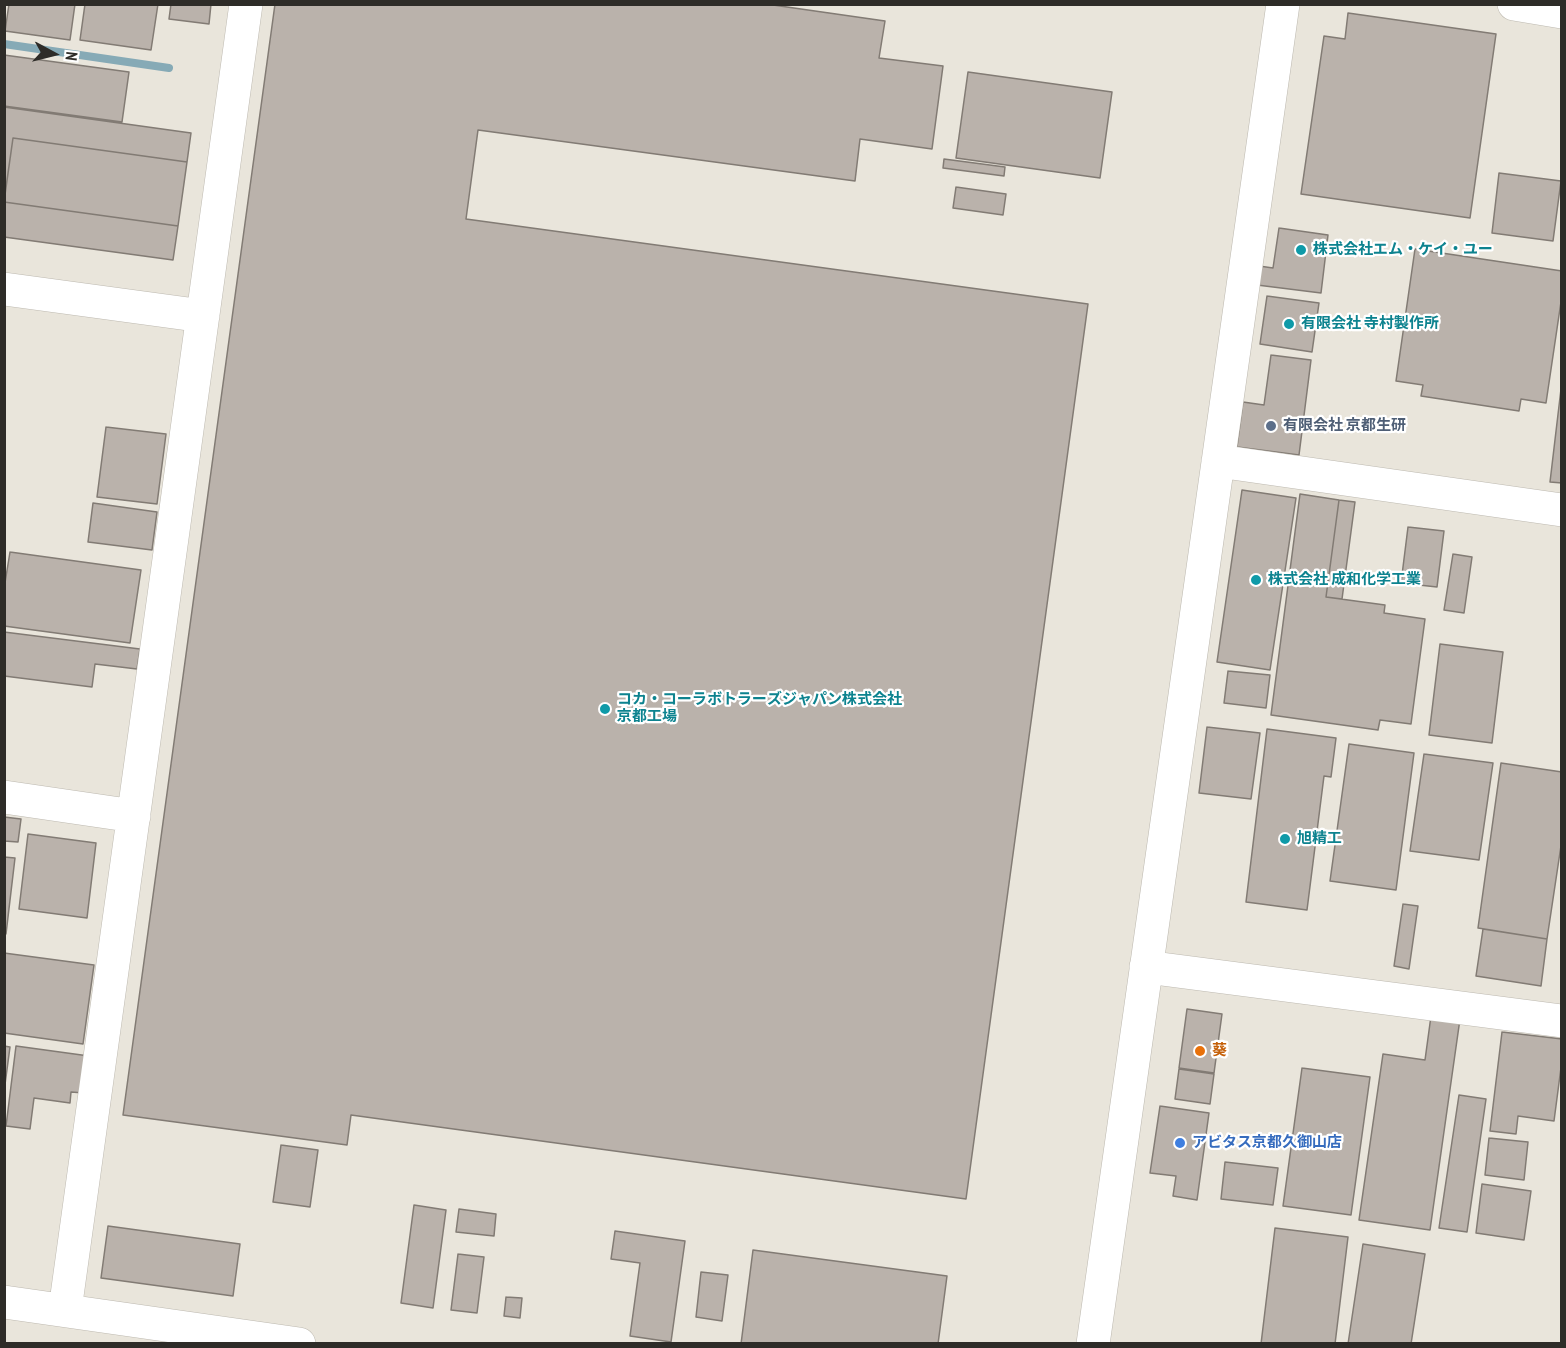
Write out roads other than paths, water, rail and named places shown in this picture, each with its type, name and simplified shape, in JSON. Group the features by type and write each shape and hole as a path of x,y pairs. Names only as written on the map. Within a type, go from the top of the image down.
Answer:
{"street":[{"path":"65,1310 246,4"},
{"path":"1093,1344 1283,4"},
{"path":"1514,4 1562,12"},
{"path":"4,289 203,316"},
{"path":"1218,460 1562,510"},
{"path":"4,797 134,816"},
{"path":"1146,968 1562,1021"},
{"path":"4,1302 295,1343"}],"waterway":[{"path":"4,44 169,68"}],"place":[{"name":"株式会社エム・ケイ・ユー","path":"1301,250"},
{"name":"有限会社 寺村製作所","path":"1289,324"},
{"name":"有限会社 京都生研","path":"1271,426"},
{"name":"株式会社 成和化学工業","path":"1256,580"},
{"name":"コカ・コーラボトラーズジャパン株式会社 京都工場","path":"605,709"},
{"name":"旭精工","path":"1285,839"},
{"name":"葵","path":"1200,1051"},
{"name":"アビタス京都久御山店","path":"1180,1143"}]}
